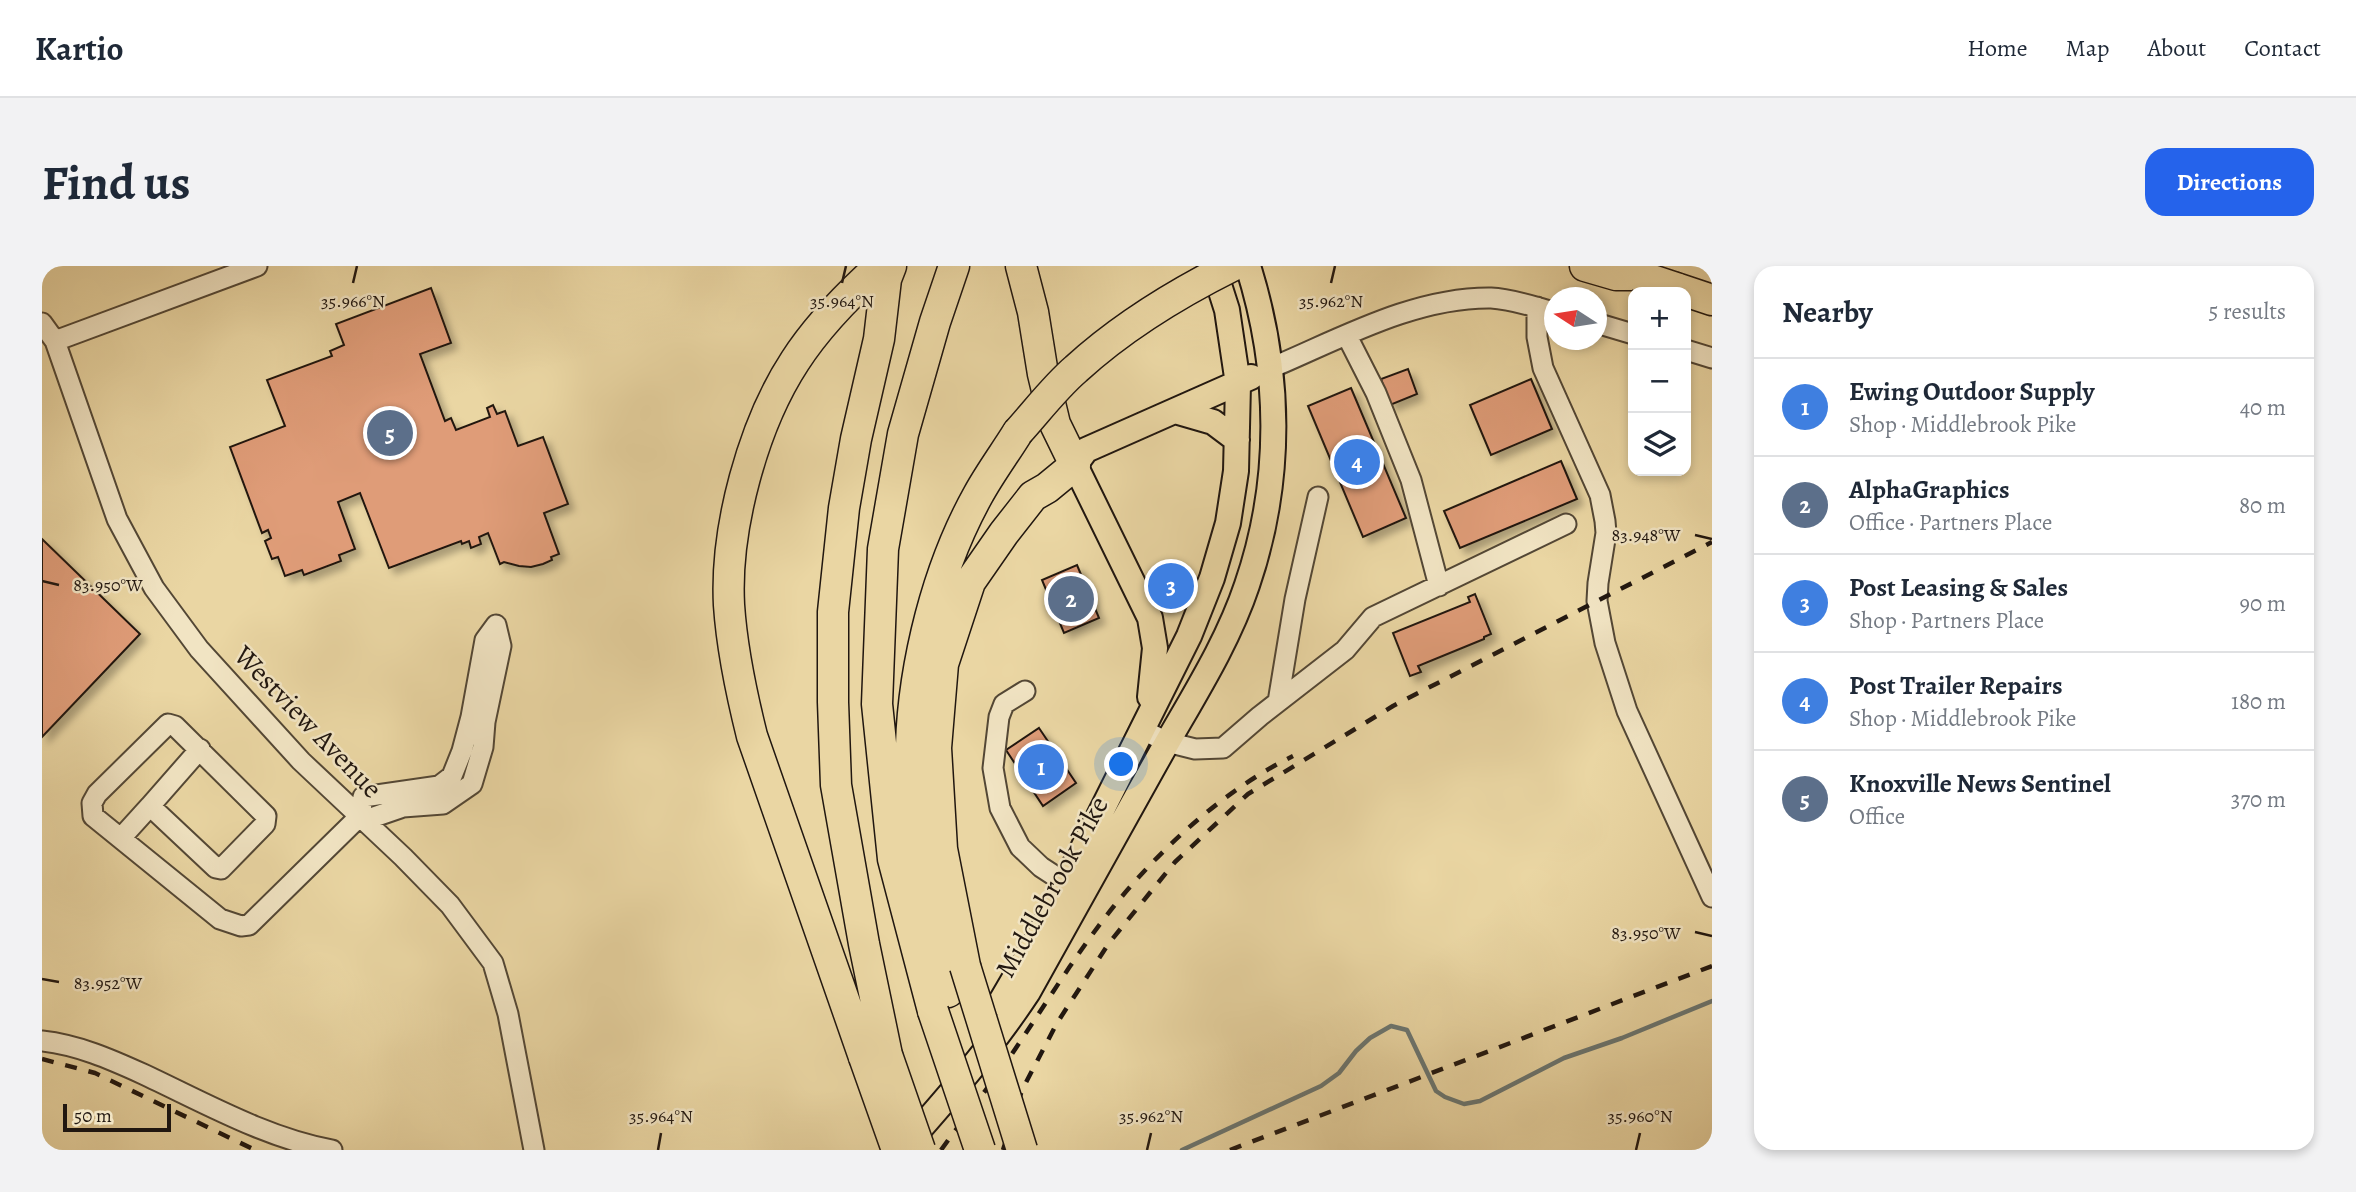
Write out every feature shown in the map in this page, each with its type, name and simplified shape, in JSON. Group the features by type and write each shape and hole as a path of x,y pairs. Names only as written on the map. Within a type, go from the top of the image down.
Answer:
{"highway":[{"path":"880,266 849,294 796,359 766,417 747,470 736,519 730,561 729,602 733,648 752,736 876,1056 920,1150"},
{"path":"891,266 886,279 879,339 856,439 844,508 833,612 833,702 836,785 864,944 876,1056 899,1150"},
{"path":"879,339 907,266"},
{"path":"954,266 903,434 883,549 878,691 893,859 987,1150"},
{"path":"1021,266 1055,424 1075,465 1033,496 970,582 943,664 936,748 942,849 965,966 1022,1150"},
{"path":"980,1150 942,1011 919,857 911,779 921,653 949,556 978,495 1018,432 1075,369 1139,318 1186,289 1232,266"},
{"path":"1591,268 1616,275 1635,275 1712,300"}],"main road":[{"name":"Middlebrook Pike","path":"899,1150 963,1080 1004,1029 1028,992 1144,722 1189,636 1212,578 1228,523 1236,471 1238,384 1227,310 1213,266"},
{"name":"Middlebrook Pike","path":"875,1150 944,1078 1012,987 1167,742 1218,651 1247,586 1266,520 1274,448 1270,368 1261,308 1248,266"},
{"path":"1144,722 1154,676 1155,648 1150,618 1075,465 1086,450 1270,368"},
{"path":"1175,411 1213,422 1237,440"},
{"path":"1167,742 1159,725 1185,671 1189,656 1189,636"}],"street":[{"path":"55,341 257,266"},
{"path":"1270,368 1389,318 1446,302 1492,298 1544,310"},
{"path":"1544,316 1537,337 1543,368 1600,495 1605,521 1606,533 1597,601 1605,643 1627,711 1712,897"},
{"name":"Westview Avenue","path":"42,323 55,341 117,519 154,588 199,649 301,761 450,905 494,963 508,1014 534,1150"},
{"path":"1607,326 1628,332"},
{"path":"1347,336 1376,393 1411,480 1438,586"},
{"path":"1691,352 1712,358"},
{"path":"1278,702 1318,497"},
{"path":"1144,722 1167,742 1195,749 1223,748 1345,650 1373,617 1566,524"},
{"path":"150,806 216,868 221,869 265,824 265,816 175,726 168,724 96,794 91,810 93,816 220,919 241,926 248,925 360,816 363,797 439,786 452,776 463,751 485,640 496,625 501,646 485,722 483,747 472,784 443,804 403,807 372,818 360,816"},
{"path":"1025,691 1004,704 999,717 993,768 1000,808 1020,846 1041,867 1074,887"},
{"path":"121,838 200,750"},
{"path":"42,1041 58,1042 99,1054 260,1128 332,1150"}],"building":[{"path":"431,288 451,343 420,354 445,421 451,418 456,430 490,417 487,408 493,405 497,414 505,411 518,446 543,437 568,504 544,513 559,554 551,557 552,560 531,567 504,562 500,564 488,533 479,537 481,544 471,548 469,541 462,544 461,541 389,568 360,493 338,502 355,549 339,555 341,561 304,575 302,570 285,576 278,557 272,559 265,541 271,538 268,530 262,533 230,447 285,426 267,380 332,356 330,351 344,345 336,324"},
{"path":"1408,369 1417,394 1390,405 1381,379"},
{"path":"1531,379 1552,429 1491,455 1470,405"},
{"path":"1351,388 1406,518 1363,537 1308,406"},
{"path":"1561,461 1577,499 1460,548 1444,511"},
{"path":"42,539 140,634 42,737"},
{"path":"1077,565 1099,618 1064,633 1042,580"},
{"path":"1183,568 1192,592 1178,597 1180,602 1161,608 1151,581"},
{"path":"1475,594 1491,634 1418,666 1421,672 1410,676 1393,633 1470,602 1468,597"},
{"path":"1039,728 1076,783 1043,806 1006,750"}],"waterway":[{"path":"1182,1150 1321,1086 1339,1073 1370,1038 1391,1026 1407,1030 1436,1091 1464,1104 1480,1101 1564,1058 1622,1038 1712,1001"}],"railway":[{"path":"1003,1150 1022,1090 1057,1023 1109,943 1175,862 1248,794 1393,706 1712,542"},
{"path":"941,1150 1005,1064 1085,944 1133,884 1174,842 1219,803 1243,785 1293,756"},
{"path":"1230,1150 1712,966"},
{"path":"42,1059 95,1073 255,1150"}],"place":[{"name":"Knoxville News Sentinel","path":"390,433"},
{"name":"Post Trailer Repairs","path":"1357,462"},
{"name":"Post Leasing & Sales","path":"1171,586"},
{"name":"AlphaGraphics","path":"1071,599"},
{"name":"Ewing Outdoor Supply","path":"1041,767"}]}
